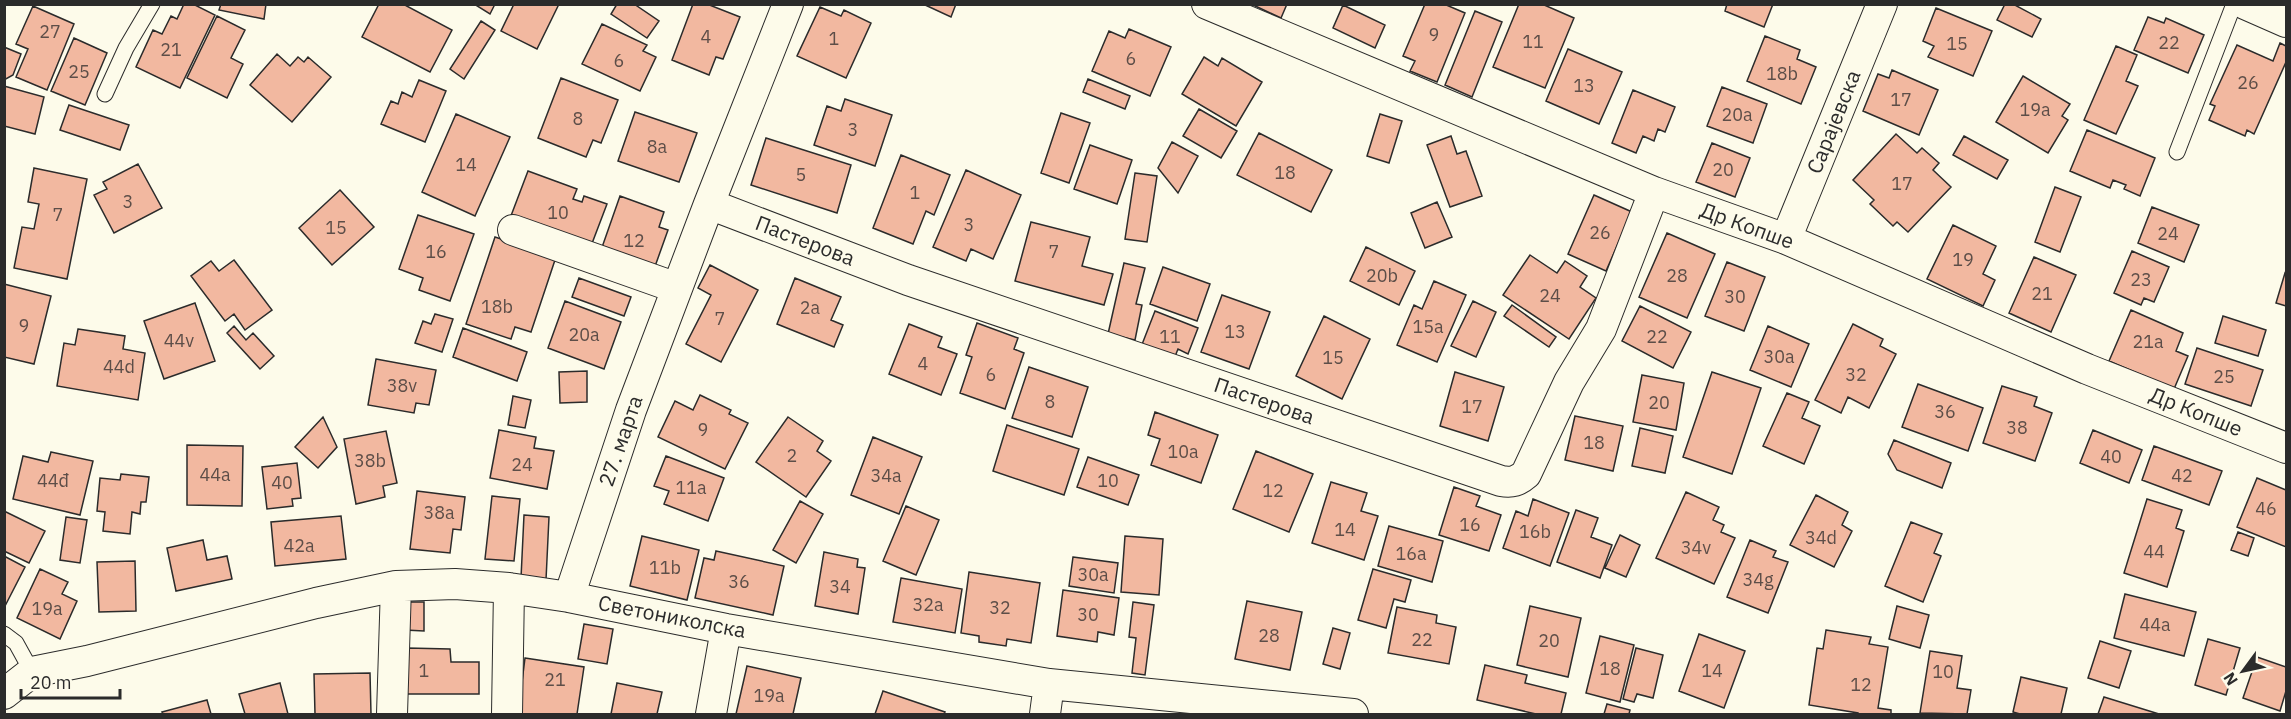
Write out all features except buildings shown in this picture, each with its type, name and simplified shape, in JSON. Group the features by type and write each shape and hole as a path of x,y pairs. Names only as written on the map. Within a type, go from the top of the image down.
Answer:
{"street":[{"name":"27. марта","path":"569,597 631,410 709,204 789,4"},
{"name":"Др Копше","path":"1207,4 1654,192 1786,239 2087,369 2286,448"},
{"name":"Сарајевска","path":"1786,239 1882,4"},
{"path":"2245,4 2286,22"},
{"name":"Пастерова","path":"709,204 908,280 1502,482 1509,482 1520,479 1526,474 1569,382 1601,329 1654,192"},
{"path":"513,230 677,288"},
{"name":"Светониколска","path":"4,694 32,672 87,662 316,603 396,586 455,584 509,588 569,597 726,629 1049,684 1353,714"},
{"path":"392,714 396,586"},
{"path":"507,714 509,588"},
{"path":"711,714 726,629"},
{"path":"1045,714 1049,684"}],"lane":[{"path":"105,94 126,48 152,4"},
{"path":"2177,152 2234,4"},
{"path":"4,634 16,643 32,672"}]}
